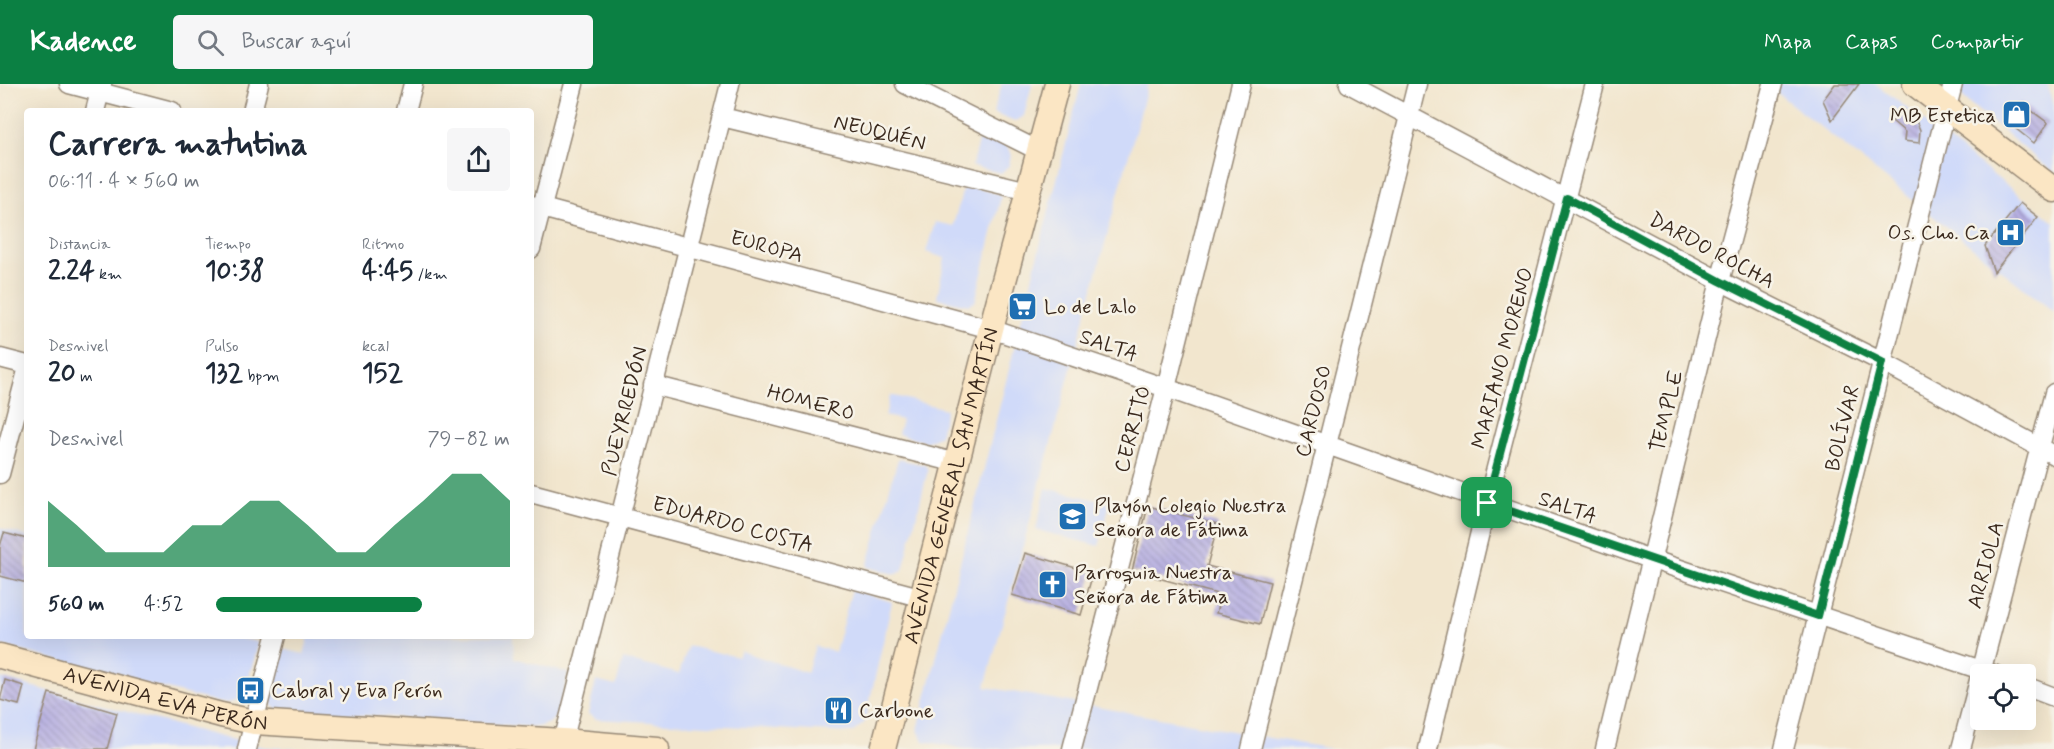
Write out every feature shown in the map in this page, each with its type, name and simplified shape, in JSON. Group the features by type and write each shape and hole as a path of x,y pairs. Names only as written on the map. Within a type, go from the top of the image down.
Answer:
{"main road":[{"name":"AVENIDA GENERAL SAN MARTÍN","path":"883,749 991,329 1057,84"},
{"path":"1915,84 2054,190"},
{"name":"AVENIDA EVA PERÓN","path":"0,656 254,722 562,745 657,749"}],"street":[{"path":"69,84 101,88 163,108"},
{"path":"253,108 259,84"},
{"path":"407,108 413,84"},
{"path":"534,223 536,206 574,84"},
{"name":"PUEYRREDÓN","path":"562,745 730,84"},
{"path":"905,84 1039,151"},
{"name":"CERRITO","path":"1072,749 1166,388 1241,84"},
{"name":"DARDO ROCHA","path":"1349,84 1720,281 1882,362 2047,452"},
{"name":"CARDOSO","path":"1251,749 1417,84"},
{"name":"MARIANO MORENO","path":"1428,749 1487,503 1595,84"},
{"name":"TEMPLE","path":"1605,749 1720,281 1773,84"},
{"name":"BOLÍVAR","path":"1784,749 1953,84"},
{"path":"96,108 101,88"},
{"name":"NEUQUÉN","path":"722,117 1028,191"},
{"name":"EUROPA","path":"536,206 991,329"},
{"name":"SALTA","path":"991,329 1166,388 1487,503 1970,666"},
{"path":"0,358 24,364"},
{"path":"0,474 24,382"},
{"name":"HOMERO","path":"653,384 957,463"},
{"name":"ARRIOLA","path":"1990,664 2047,452 2054,393"},
{"name":"EDUARDO COSTA","path":"534,494 923,598"},
{"path":"247,749 275,639"},
{"path":"2036,690 2054,697"},
{"name":"ARRIOLA","path":"1961,749 1970,723"}],"shaded area":[{"path":"1002,84 1032,84 1024,116 1015,122 993,113"},
{"path":"1081,84 1148,84 985,687 1332,749 965,749 923,741 918,730"},
{"path":"1766,84 1876,84 2054,222 2054,312"},
{"path":"1961,84 2047,84 2054,105 2054,173 1964,99 1960,93"},
{"path":"980,134 1005,143 1011,154 1009,166 1001,173 972,166"},
{"path":"964,185 999,194 1001,197 975,302 968,305 937,298 945,258 926,252 935,222 953,226"},
{"path":"890,395 946,409 940,435 926,442 898,434 902,420 885,416"},
{"path":"898,459 925,465 928,470 903,570 895,574 867,567"},
{"name":"Playón Colegio Nuestra Señora de Fátima","path":"1046,488 1110,503 1099,546 1036,530"},
{"path":"0,528 24,535 24,639 242,639 259,642 244,695 230,703 220,703 0,645"},
{"path":"852,589 892,602 865,722 852,733 596,719 588,714 596,681 616,686 623,659 679,674 688,646 738,657 741,651 807,673 815,646 835,652"},
{"path":"308,639 513,639 514,658 568,673 559,714 549,723 537,727 276,709 267,698 282,649 304,654"},
{"path":"0,678 217,736 264,747 301,749 0,749"}],"building":[{"path":"1835,84 1859,84 1832,120 1823,100"},
{"path":"2020,102 2048,123 2034,143 2006,121"},
{"path":"1902,109 1916,121 1920,130 1919,143 1904,141 1905,132 1892,121"},
{"name":"Os. Cho. Ca","path":"2020,203 2038,217 1994,272 1985,246"},
{"path":"1148,506 1218,524 1207,566 1270,582 1260,624 1216,613 1221,595 1132,571"},
{"path":"4,533 24,538 24,582 0,576 0,546"},
{"name":"Parroquia Nuestra Señora de Fátima","path":"1025,553 1093,573 1081,615 1012,595"},
{"path":"5,680 24,686 19,705 0,700"},
{"path":"49,693 117,713 107,749 33,749"}],"place":[{"name":"MB Estetica","path":"2017,115"},
{"name":"Os. Cho. Ca","path":"2011,232"},
{"name":"Lo de Lalo","path":"1023,306"},
{"name":"Playón Colegio Nuestra Señora de Fátima","path":"1073,517"},
{"name":"Parroquia Nuestra Señora de Fátima","path":"1053,584"},
{"name":"Cabral y Eva Perón","path":"250,690"},
{"name":"Carbone","path":"838,710"}],"route":[{"path":"1567,198 1720,281 1882,362 1818,616 1487,503 1567,198"}]}
